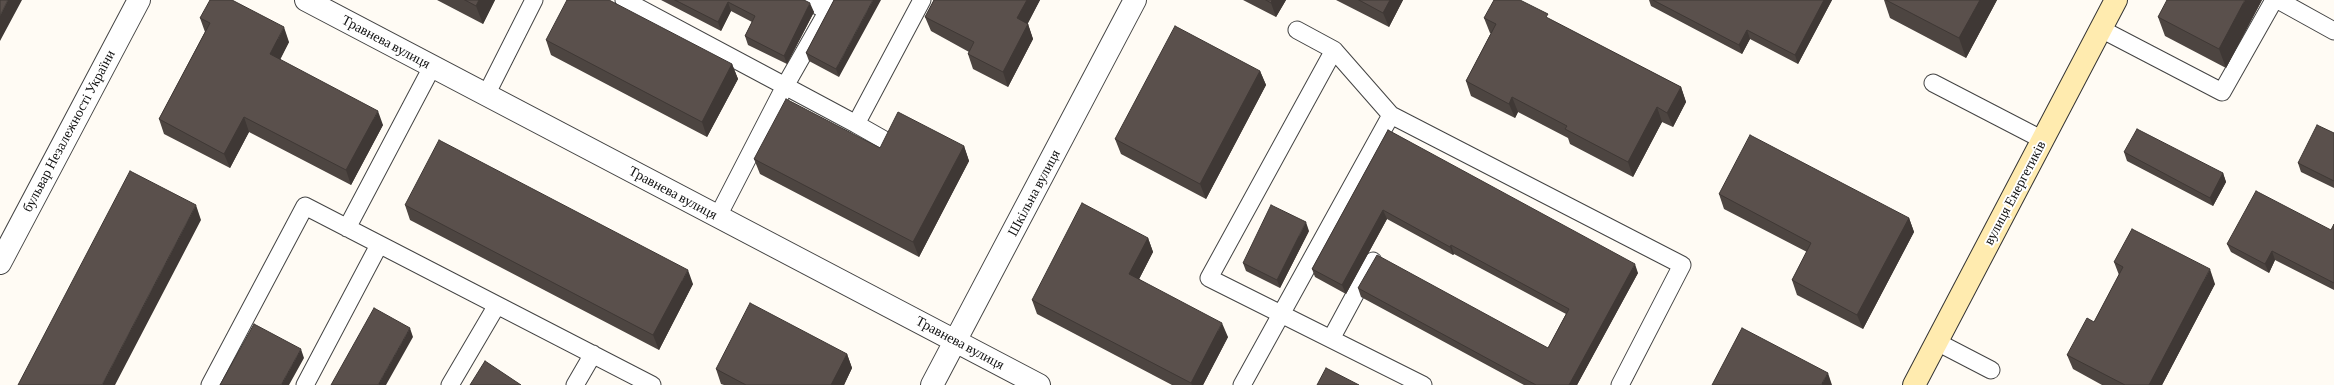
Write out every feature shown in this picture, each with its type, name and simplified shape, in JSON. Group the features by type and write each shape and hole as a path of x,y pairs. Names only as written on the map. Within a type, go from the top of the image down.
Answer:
{"street":[{"name":"бульвар Незалежності України","path":"0,263 139,0"},
{"name":"Травнева вулиця","path":"306,0 1039,385"},
{"name":"Шкільна вулиця","path":"932,385 1135,0"},
{"name":"вулиця Енергетиків","path":"1914,385 2116,0"}],"lane":[{"path":"486,94 534,0"},
{"path":"624,0 886,141"},
{"path":"718,216 785,86 831,6 806,0"},
{"path":"856,124 922,0"},
{"path":"2101,29 2222,92 2274,0"},
{"path":"2278,0 2334,30"},
{"path":"1297,30 1334,50 1390,115 1682,265 1620,385"},
{"path":"1334,50 1209,278 1423,385"},
{"path":"347,228 432,66"},
{"path":"1932,83 2043,140"},
{"path":"1242,385 1280,313 1390,115"},
{"path":"210,385 305,206 379,246 652,385"},
{"path":"306,385 379,246"},
{"path":"1331,339 1373,261"},
{"path":"450,385 497,305"},
{"path":"1937,342 1991,370"},
{"path":"575,385 593,354"}],"building":[{"path":"0,0 8,0 0,16"},
{"path":"210,0 232,0 284,27 270,54 378,111 346,170 244,117 224,154 159,119 210,23 200,18"},
{"path":"465,0 479,0 476,6"},
{"path":"567,0 609,0 732,64 702,122 546,40"},
{"path":"675,0 804,0 810,3 784,56 745,36 755,16 728,2 718,22"},
{"path":"834,0 873,0 836,69 806,53"},
{"path":"934,0 1027,0 1017,18 1028,24 1003,72 968,54 974,42 925,17"},
{"path":"1359,0 1390,0 1383,13"},
{"path":"1494,0 1520,0 1548,14 1546,17 1681,87 1667,113 1657,107 1628,162 1565,129 1567,126 1512,97 1509,104 1466,81 1496,24 1484,18"},
{"path":"1653,0 1824,0 1795,55 1747,30 1739,45"},
{"path":"1886,0 1980,0 1959,38"},
{"path":"2167,0 2245,0 2219,49 2158,17"},
{"path":"1175,26 1260,71 1200,184 1115,139"},
{"path":"786,99 880,148 898,112 964,146 913,242 754,159"},
{"path":"2317,125 2334,133 2334,181 2298,163"},
{"path":"2137,129 2223,173 2210,198 2124,152"},
{"path":"1388,130 1635,264 1569,385 1536,385 1358,288 1377,255 1548,348 1569,309 1383,210 1342,285 1312,269"},
{"path":"1750,135 1909,218 1857,315 1792,280 1811,243 1719,194"},
{"path":"439,140 688,270 653,335 405,205"},
{"path":"130,171 196,205 102,385 18,385"},
{"path":"2256,191 2331,230 2334,224 2334,283 2272,251 2265,264 2227,244"},
{"path":"1082,203 1148,238 1129,274 1222,323 1191,383 1032,300"},
{"path":"1271,205 1306,222 1277,280 1243,263"},
{"path":"2132,229 2210,269 2149,385 2125,385 2067,355 2087,318 2094,322 2123,267 2114,262"},
{"path":"750,303 847,354 831,385 746,385 716,369"},
{"path":"374,308 410,328 378,385 331,385"},
{"path":"254,324 301,349 281,385 220,385"},
{"path":"1742,328 1828,373 1821,385 1712,385"},
{"path":"485,361 521,385 470,385"},
{"path":"1326,368 1359,385 1317,385"}]}
